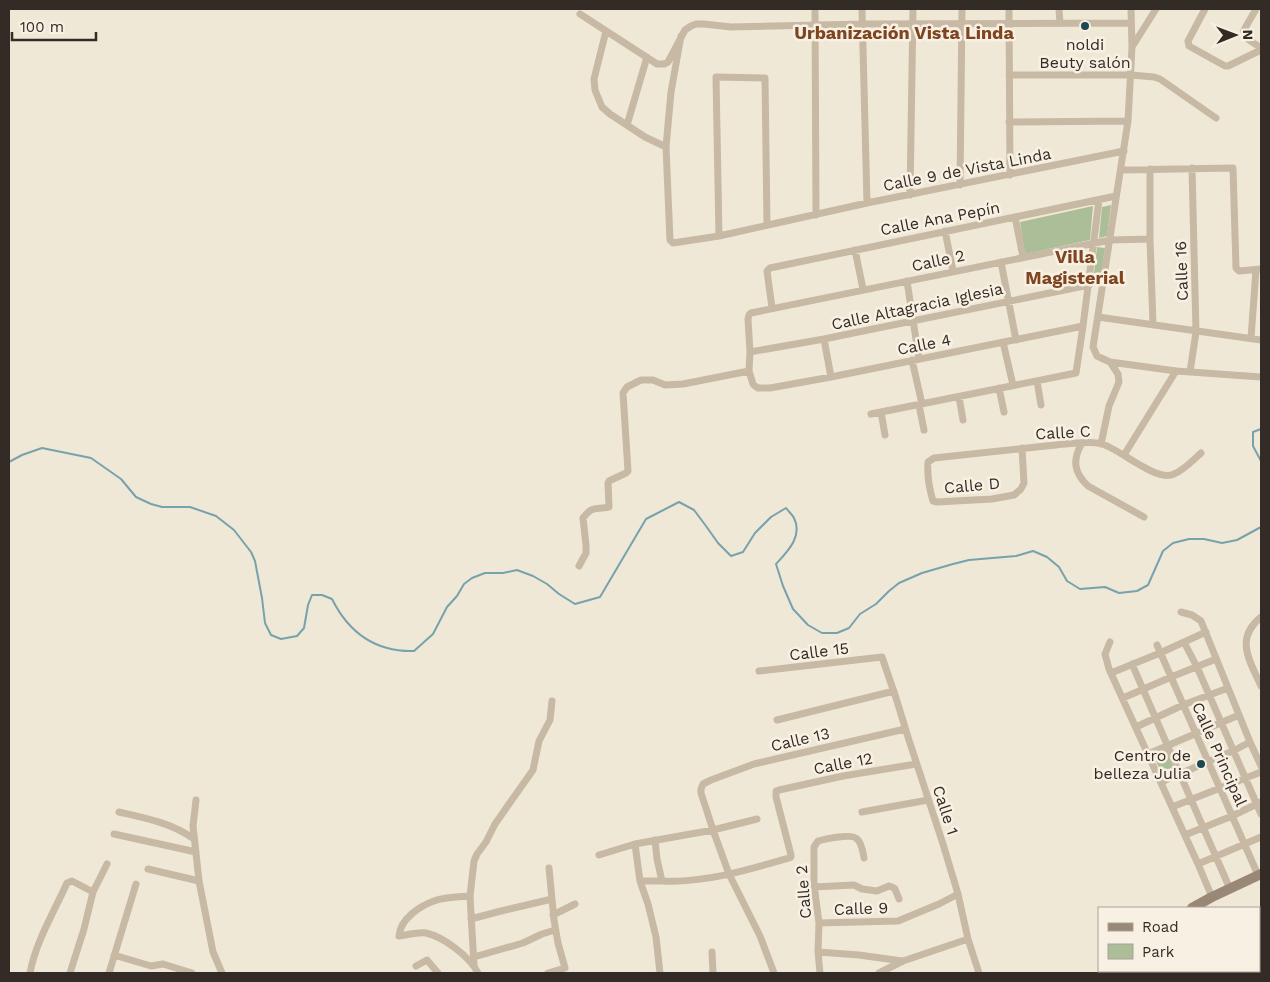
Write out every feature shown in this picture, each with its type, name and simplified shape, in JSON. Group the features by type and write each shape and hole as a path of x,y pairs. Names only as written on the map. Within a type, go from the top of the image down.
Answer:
{"street":[{"path":"815,9 816,215"},
{"path":"862,9 867,203"},
{"path":"910,195 913,9"},
{"path":"960,185 962,9"},
{"path":"1009,9 1010,175"},
{"path":"1060,9 1060,23"},
{"path":"1131,9 1132,47 1128,121 1093,347 1095,354 1110,362 1176,371 1261,377"},
{"path":"1132,47 1156,9"},
{"path":"1203,10 1188,44 1228,66 1261,49 1245,37 1244,34 1244,30 1256,9"},
{"path":"580,14 657,64 668,62 685,30 696,24 731,27 862,24 1131,23"},
{"path":"606,31 594,79 595,90 602,107 645,137 666,146 671,92 682,36"},
{"path":"627,125 647,57"},
{"path":"1009,75 1131,75 1158,78 1216,118"},
{"path":"720,236 716,77 765,78 767,225"},
{"path":"1009,122 1128,121"},
{"name":"Calle 9 de Vista Linda","path":"666,146 670,240 673,243 720,236 867,203 1124,151"},
{"name":"Calle 16","path":"1190,372 1196,332 1192,168"},
{"path":"1121,170 1233,168 1236,268 1239,271 1259,269 1251,338"},
{"path":"1150,169 1153,325"},
{"name":"Calle Ana Pepín","path":"772,308 767,270 770,268 1116,196"},
{"path":"871,414 1076,373 1099,200"},
{"path":"1015,217 1023,257"},
{"path":"945,231 953,271"},
{"name":"Calle 2","path":"750,352 749,315 751,313 1110,240 1150,239"},
{"path":"855,250 863,290"},
{"path":"1001,262 1016,340"},
{"path":"907,281 913,320 915,360 924,430"},
{"name":"Calle Altagracia Iglesia","path":"750,352 824,339 1088,285"},
{"path":"1098,317 1261,340"},
{"name":"Calle 4","path":"749,371 755,386 770,388 1083,326"},
{"path":"824,339 831,377"},
{"path":"1003,342 1012,385"},
{"path":"578,566 586,553 583,518 593,509 609,507 609,481 628,472 623,393 627,387 640,380 653,380 665,385 683,384 749,371 750,352"},
{"path":"1101,444 1109,406 1119,382 1118,374 1110,362"},
{"path":"1124,455 1176,371"},
{"path":"1037,381 1042,405"},
{"path":"999,388 1004,412"},
{"path":"958,397 963,420"},
{"path":"881,412 885,435"},
{"path":"1082,443 1077,453 1076,462 1078,475 1082,480 1088,486 1144,518"},
{"name":"Calle C","path":"940,458 1022,448 1082,443 1101,444 1154,473 1170,476 1201,453"},
{"name":"Calle D","path":"940,458 934,458 928,462 927,471 933,500 937,502 992,499 1014,495 1021,489 1024,483 1022,448"},
{"path":"1181,612 1192,615 1201,621 1261,766"},
{"path":"1261,617 1253,624 1247,635 1246,651 1261,686"},
{"path":"1111,673 1206,632"},
{"path":"1110,642 1105,654 1111,673 1212,897"},
{"path":"1184,642 1222,723 1245,779 1259,803 1261,814"},
{"name":"Calle Principal","path":"1157,645 1244,844 1260,875"},
{"name":"Calle 15","path":"759,672 882,657"},
{"name":"Calle 1","path":"882,657 958,894 968,939 979,973"},
{"path":"1123,698 1216,659"},
{"path":"1132,664 1230,889"},
{"path":"1136,726 1228,688"},
{"path":"777,720 894,691"},
{"path":"474,965 470,896 474,862 495,824 533,770 539,741 550,720 552,701"},
{"path":"1148,754 1239,716"},
{"name":"Calle 13","path":"713,830 701,793 703,784 754,764 905,729"},
{"path":"1161,782 1234,751 1250,742"},
{"name":"Calle 12","path":"729,874 791,857 776,791 843,776 916,764"},
{"path":"1172,807 1261,772"},
{"path":"196,800 193,826 199,882 213,952 222,973"},
{"path":"862,812 928,800"},
{"path":"1185,835 1259,803"},
{"path":"119,812 159,821 194,839"},
{"path":"599,855 635,844 713,830 758,819"},
{"path":"713,830 729,874 756,929 774,973"},
{"path":"114,834 196,852"},
{"name":"Calle 2","path":"820,973 818,952 820,923 814,888 814,847 818,841 855,837 861,844 864,858"},
{"path":"1198,864 1261,837"},
{"path":"655,840 662,881"},
{"path":"635,844 640,881 652,917 656,937 660,973"},
{"path":"70,973 93,892 107,864"},
{"path":"548,973 566,970 555,930 549,868"},
{"path":"148,869 199,882"},
{"path":"640,881 690,880 729,874"},
{"path":"1194,907 1260,875"},
{"path":"30,973 32,962 45,929 67,883 72,882 93,892"},
{"path":"109,973 136,884"},
{"path":"814,888 854,884 862,889 878,891 889,886 895,890 899,899"},
{"name":"Calle 9","path":"820,923 898,921 958,894"},
{"path":"470,896 435,901 420,908 399,929 398,936 425,933 440,939 455,948 474,965 478,973"},
{"path":"471,919 552,900"},
{"path":"553,915 575,904"},
{"path":"474,957 523,943 555,930"},
{"path":"879,973 903,961 968,939"},
{"path":"712,952 713,973"},
{"path":"818,952 903,961"},
{"path":"114,955 151,966 160,964 192,973"},
{"path":"416,966 427,960 437,973"},
{"path":"158,973 160,964"}],"green space":[{"path":"1111,205 1107,236 1099,238 1102,207"},
{"path":"1093,206 1090,240 1025,254 1020,222"},
{"path":"1097,247 1105,248 1100,282 1093,282"},
{"path":"1167,747 1178,772 1164,779 1153,754"}],"waterway":[{"path":"1261,429 1253,432 1253,446 1261,461"},
{"path":"9,462 42,448 91,458 121,479 136,497 151,504 162,507 190,507 216,516 234,530 251,552 255,561 265,623 271,635 281,639 297,636 304,628 308,605 312,595 322,595 332,599 346,622 365,638 387,648 414,651 433,634 447,607 457,596 464,584 472,578 485,573 503,573 517,570 547,584 575,604 600,597 646,519 679,502 694,510 718,543 731,556 743,552 755,533 771,517 786,508 794,518 797,531 793,543 776,564 793,609 808,625 822,633 837,633 849,628 860,614 876,604 899,583 922,573 969,560 1016,556 1033,551 1047,557 1059,567 1067,581 1080,589 1105,587 1119,593 1137,591 1148,585 1163,551 1173,543 1189,539 1204,539 1222,543 1237,540 1261,527"}],"place":[{"name":"noldi Beuty salón","path":"1085,26"},
{"name":"Centro de belleza Julia","path":"1201,764"}],"district":[{"name":"Urbanización Vista Linda","path":"904,33"},
{"name":"Villa Magisterial","path":"1075,267"}]}
